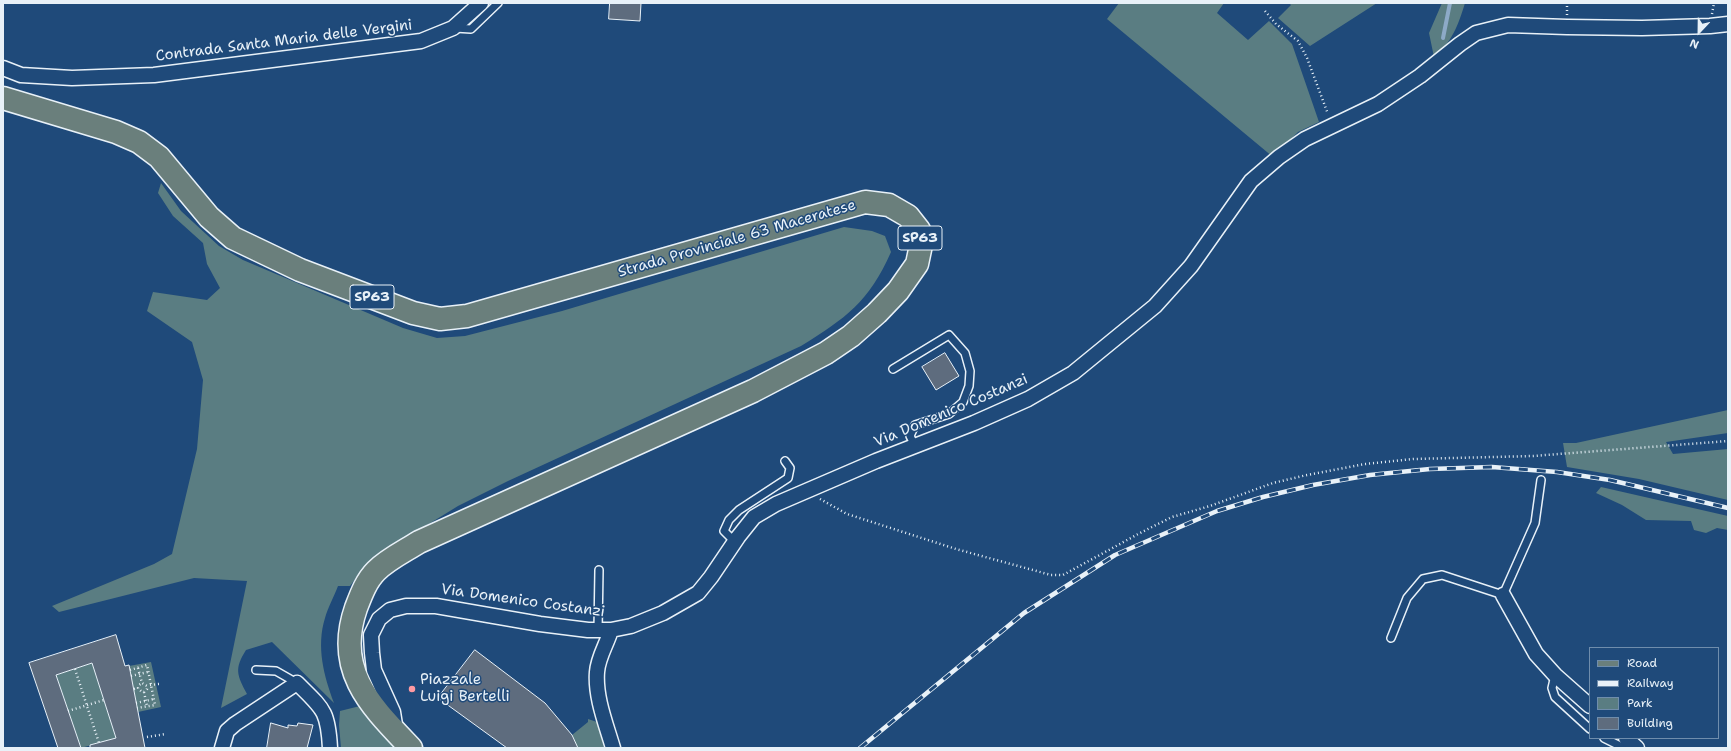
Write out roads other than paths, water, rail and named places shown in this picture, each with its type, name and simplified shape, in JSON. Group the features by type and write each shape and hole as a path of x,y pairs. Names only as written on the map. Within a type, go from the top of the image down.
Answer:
{"main road":[{"name":"Strada Provinciale 63 Maceratese","path":"3,98 116,132 139,142 159,157 209,217 233,238 300,270 413,313 440,319 467,316 865,202 889,205 908,216 919,230 921,245 917,264 898,291 872,318 851,336 826,353 753,391 419,542 377,571 366,585 353,617 349,651 353,668 362,692 404,741"}],"street":[{"name":"Contrada Santa Maria delle Vergini","path":"3,68 21,76 72,78 154,75 421,41 453,28 481,3"},
{"name":"Via Domenico Costanzi","path":"404,741 374,670 372,653 371,635 379,619 390,610 406,606 436,606 540,624 604,630 631,626 657,615 698,593 754,517 776,504 974,423 1028,399 1073,373 1155,306 1191,266 1251,181 1279,157 1305,139 1378,104 1420,76 1476,33 1508,25 1642,28 1728,24"},
{"path":"1503,595 1536,654 1555,674 1589,705"},
{"path":"604,630 602,650 597,671 598,689 613,748"},
{"path":"222,748 227,731 235,724 297,683 321,708 328,721 330,748"},
{"path":"1627,739 1637,748"}],"lane":[{"path":"453,28 471,29 498,3"},
{"path":"893,369 949,335 965,353 970,371 969,386 964,402 949,414 915,425 910,436 915,446"},
{"path":"735,542 724,530 729,520 739,510 788,478 790,468 785,461"},
{"path":"1391,638 1407,598 1423,578 1442,575 1503,595 1535,523 1541,480"},
{"path":"599,570 604,630"},
{"path":"256,670 276,671 297,683"},
{"path":"1555,674 1552,688 1555,697 1589,729"},
{"path":"1606,739 1624,748"}],"waterway":[{"path":"1443,38 1450,3"}],"railway":[{"path":"860,748 1024,613 1115,555 1217,511 1263,497 1313,485 1370,475 1430,469 1492,467 1557,472 1610,480 1728,508"}],"place":[{"name":"Piazzale Luigi Bertelli","path":"412,689"}]}
